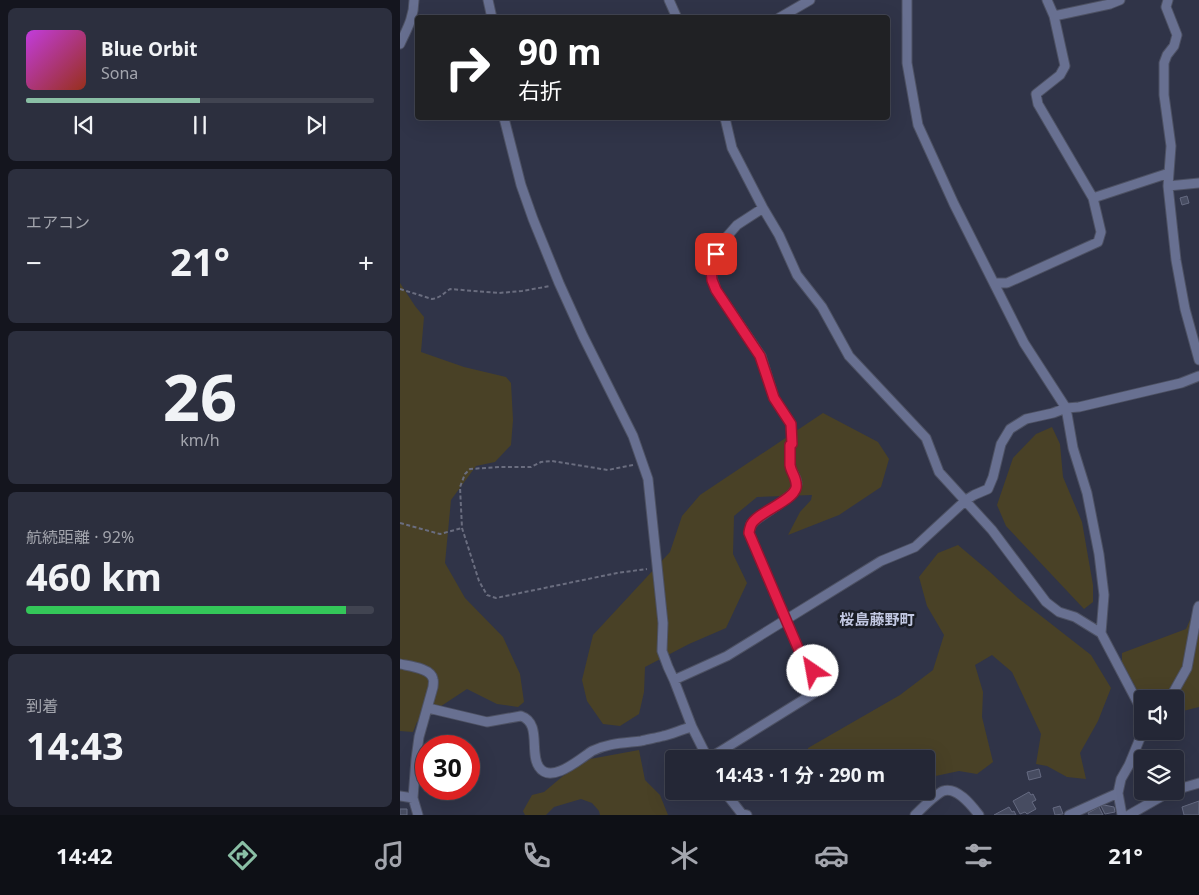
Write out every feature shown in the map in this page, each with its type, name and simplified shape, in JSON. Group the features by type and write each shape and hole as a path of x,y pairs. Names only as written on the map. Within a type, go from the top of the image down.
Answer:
{"street":[{"path":"400,44 412,20 414,0"},
{"path":"488,0 491,15"},
{"path":"670,0 676,15"},
{"path":"784,15 810,0"},
{"path":"907,0 907,63 918,125 954,204 1024,343 1066,408 1073,448 1087,493 1100,554 1104,595 1101,633"},
{"path":"995,283 1007,283 1098,242 1100,232 1093,198 1038,104 1036,94 1060,75 1065,66 1054,16 1047,0"},
{"path":"1054,16 1110,4 1120,0"},
{"path":"1168,0 1166,6 1177,35 1174,46 1164,63 1164,95 1171,146 1168,186 1176,260 1183,301 1199,360"},
{"path":"505,120 521,185 533,219 559,284 633,436 648,479 662,623 662,651 692,727 704,750"},
{"path":"725,120 732,148 779,235 797,275 822,307 849,356 926,438 939,472 992,530 1046,602 1059,612 1075,617 1101,633 1134,696"},
{"path":"1093,198 1169,173"},
{"path":"1168,186 1199,183"},
{"path":"722,750 824,687 801,655 749,533 751,524 756,519 791,495 796,488 796,480 790,465 791,424 774,398 760,356 716,290 711,274 713,261 723,242 737,225 763,208"},
{"path":"674,680 727,656 880,561 915,547 966,500 988,489 1001,444 1010,429 1026,420 1053,414 1066,408 1079,407 1181,383 1199,376"},
{"path":"1175,690 1187,668 1199,606"},
{"path":"400,664 426,671 434,679 419,737 413,798 418,815"},
{"path":"428,708 487,722 522,716 526,718 532,726 536,762 540,770 547,773 571,766 594,750 606,746 666,736 681,729 692,727"},
{"path":"1122,815 1118,793 1121,778 1129,765 1139,740"},
{"path":"1184,787 1199,783"},
{"path":"915,815 942,791 949,790 965,799 979,815"},
{"path":"1069,815 1118,793"},
{"path":"400,796 413,798"},
{"path":"731,800 742,814 748,815"},
{"path":"1129,815 1155,800"}],"path":[{"path":"400,289 432,299 438,299 444,292 450,290 499,293 559,284"},
{"path":"642,463 608,470 552,461 541,462 531,467 470,469 464,474 460,487 462,528 479,581 487,595 496,598 617,573 657,568"},
{"path":"400,523 440,534 462,528"}],"shaded area":[{"path":"400,283 424,317 421,352 464,367 506,377 511,383 513,420 511,445 495,462 476,466 451,500 445,563 465,598 503,637 520,674 524,702 518,707 497,704 467,689 417,722 413,732 400,731"},
{"path":"823,413 878,442 889,459 881,487 839,515 788,535 800,512 811,500 812,495 757,497 734,516 733,554 747,583 726,628 689,644 645,667 644,692 639,714 620,726 603,724 587,701 582,680 593,635 670,552 682,516 700,495"},
{"path":"1052,427 1060,444 1063,477 1082,522 1093,585 1093,602 1084,609 1006,526 997,505 1013,458 1036,434"},
{"path":"958,545 1018,598 1091,655 1111,688 1098,721 1080,753 1086,779 1067,777 1047,766 1036,764 1041,734 1012,672 992,655 975,665 983,692 982,717 993,762 977,774 959,771 935,776 935,750 808,750 808,748 900,695 933,670 944,635 927,606 919,577 938,553"},
{"path":"1199,606 1199,707 1184,711 1184,690 1137,690 1122,662 1122,653 1186,629 1193,613"},
{"path":"639,750 645,780 660,795 668,815 600,815 592,803 581,799 554,807 546,815 525,815 523,811 532,795 544,792 563,776 590,759"}],"building":[{"path":"1187,196 1189,203 1182,205 1180,198"},
{"path":"1039,769 1041,777 1029,780 1027,772"},
{"path":"1029,792 1031,795 1033,794 1036,800 1032,802 1036,809 1027,814 1025,812 1020,814 1013,801"},
{"path":"1199,801 1199,815 1184,815 1182,807"},
{"path":"1060,806 1063,814 1055,815 1053,808"},
{"path":"1101,806 1114,807 1115,812 1105,814"},
{"path":"1009,807 1016,815 994,815"},
{"path":"1099,807 1103,815 1089,815 1088,813"},
{"path":"400,809 407,809 407,815 400,815"}],"district":[{"name":"桜島藤野町","path":"877,620"}],"route":[{"path":"716,254 711,274 716,290 760,356 774,398 791,424 790,465 796,480 796,488 791,495 756,519 751,524 749,533 801,655 813,671"}]}
